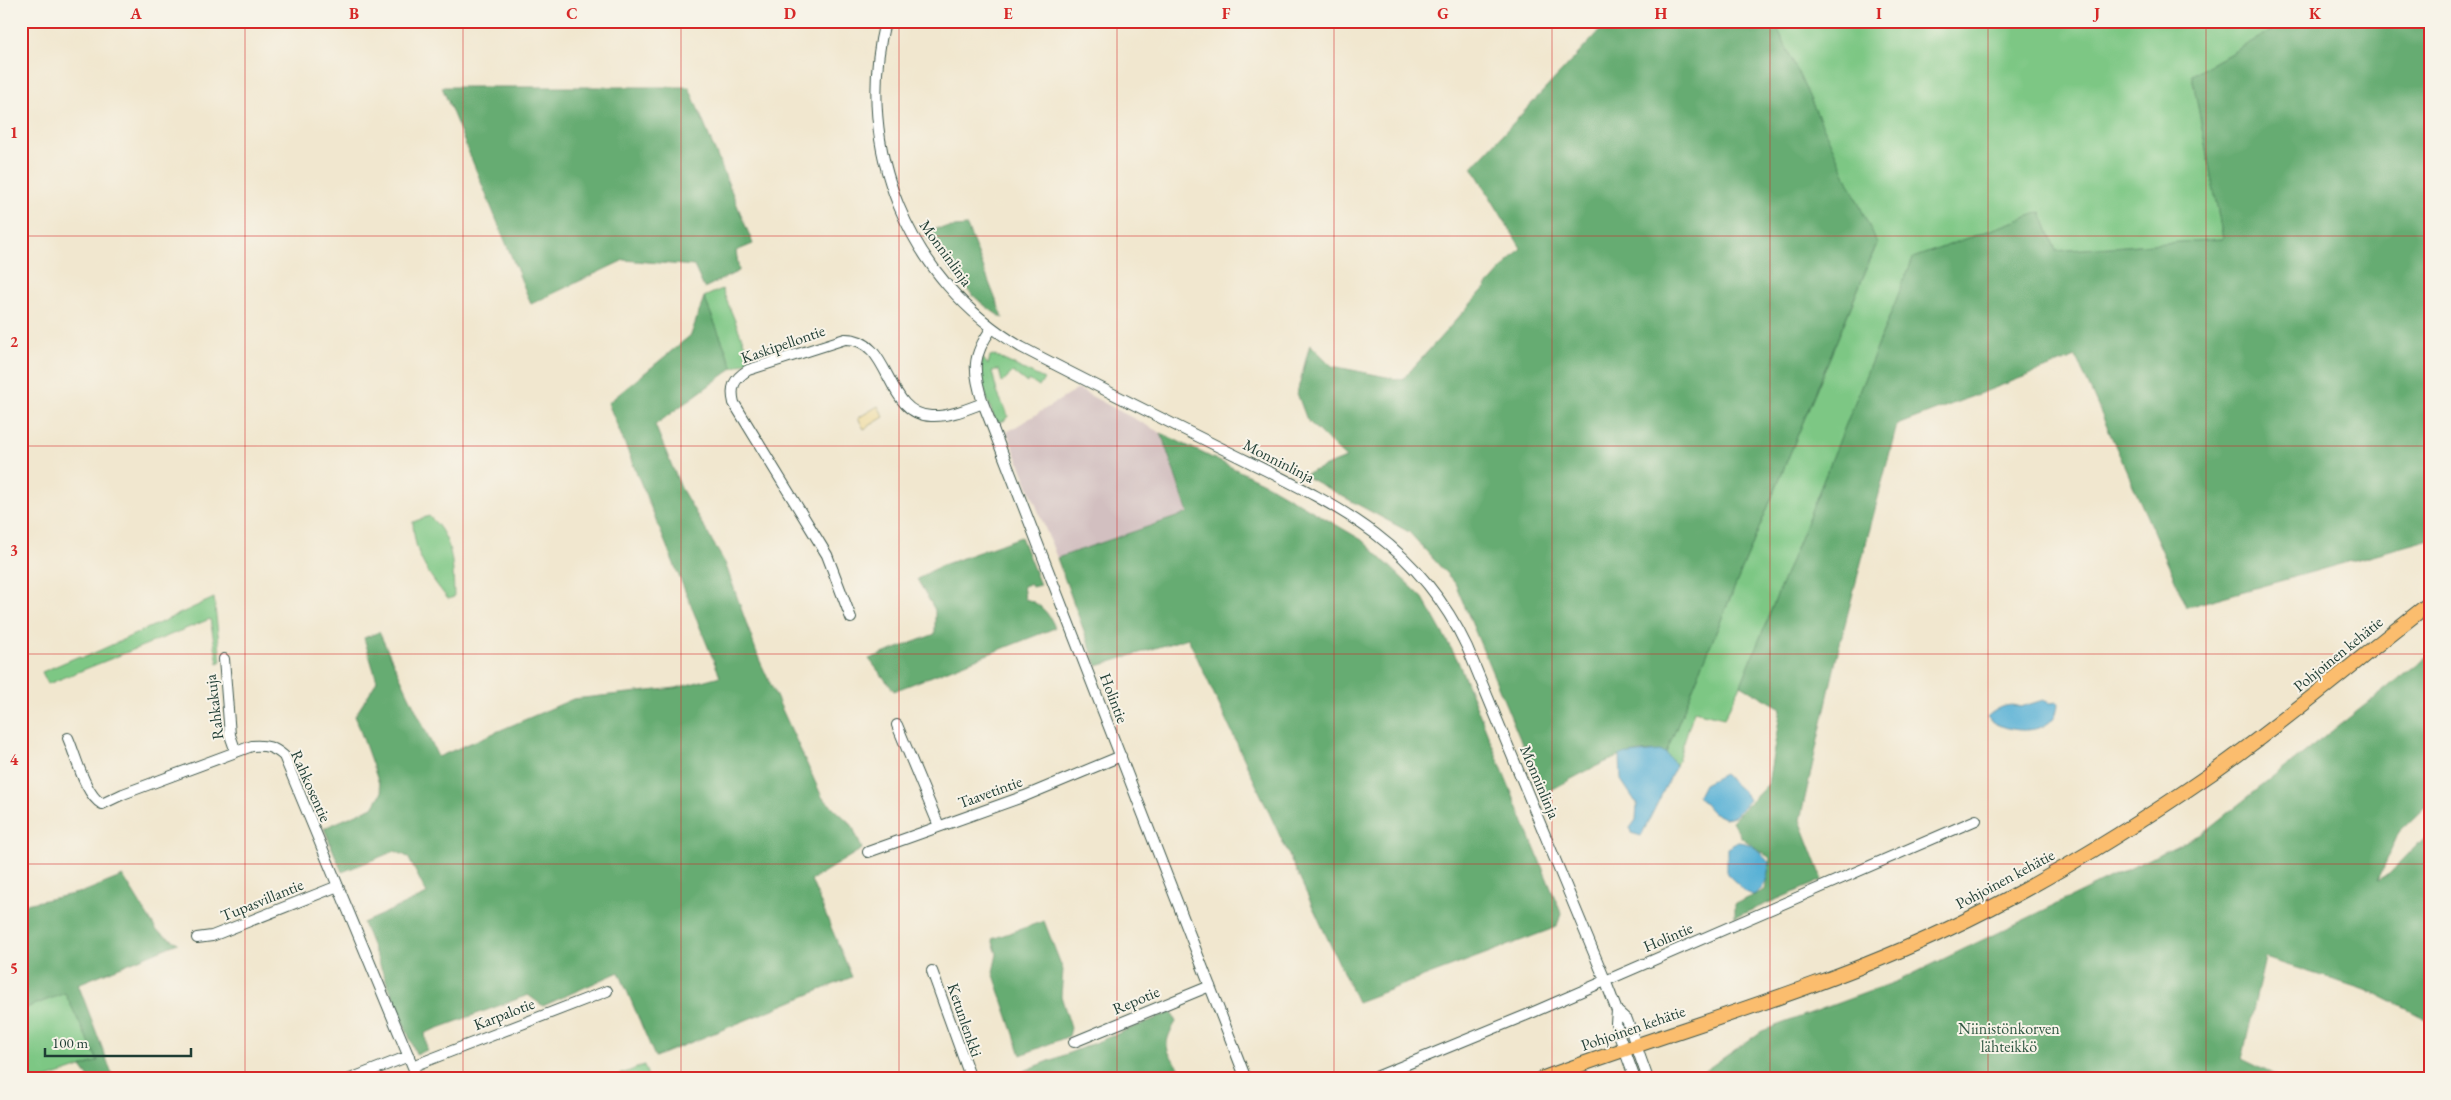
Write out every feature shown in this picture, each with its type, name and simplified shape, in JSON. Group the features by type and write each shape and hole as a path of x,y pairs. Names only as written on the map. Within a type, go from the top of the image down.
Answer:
{"main road":[{"name":"Pohjoinen kehätie","path":"1541,1079 1630,1046 1777,998 1888,956 1966,920 2055,872 2148,817 2214,772 2430,603"}],"street":[{"name":"Monninlinja","path":"885,21 877,63 876,117 880,149 897,203 910,230 940,277 966,305 992,328 1037,355 1347,513 1382,537 1413,566 1444,603 1467,647 1617,1011 1627,1020 1630,1046"},
{"name":"Holintie","path":"992,328 981,344 976,361 976,380 983,403 1246,1079"},
{"name":"Kaskipellontie","path":"851,618 827,555 734,404 732,386 737,376 748,370 845,339 855,339 866,344 873,352 902,401 918,414 942,416 983,403"},
{"name":"Rahkakuja","path":"224,659 230,735 236,752"},
{"path":"897,725 939,826"},
{"name":"Rahkosentie","path":"68,738 94,800 102,804 123,794 236,752 264,745 276,749 284,756 418,1079"},
{"name":"Taavetintie","path":"868,852 1025,796 1121,756"},
{"name":"Holintie","path":"1371,1079 1530,1014 1976,820"},
{"name":"Tupasvillantie","path":"197,938 212,936 338,886"},
{"name":"Ketunlenkki","path":"932,971 971,1079"},
{"name":"Repotie","path":"1074,1042 1210,986"},
{"name":"Karpalotie","path":"350,1079 411,1061 607,991"},
{"path":"1630,1046 1635,1079"},
{"path":"1630,1046 1648,1079"}],"shaded area":[{"path":"1078,389 1161,433 1188,513 1057,558 1007,432"}],"green space":[{"path":"1609,21 1774,21 1877,243 1666,753 1651,751 1619,757 1603,763 1543,794 1455,583 1409,532 1303,475 1346,458 1307,420 1297,393 1310,344 1332,366 1402,380 1521,248 1472,167"},
{"path":"1774,21 2289,21 2192,75 2223,239 2056,251 2041,212 1913,258 1741,685 1724,718 1694,711 1676,766 1666,753 1877,244"},
{"path":"2289,21 2430,21 2430,539 2187,607 2076,357 1897,425 1839,647 1800,820 1823,880 1735,917 1735,904 1765,890 1770,858 1741,837 1732,821 1768,784 1781,708 1741,685 1913,258 2041,212 2056,251 2223,239 2192,75"},
{"path":"442,87 689,87 753,244 736,251 739,271 704,288 694,266 624,260 531,304"},
{"path":"967,226 1003,318 980,302 960,282 926,236 928,229"},
{"path":"722,289 751,360 733,368 704,297"},
{"path":"704,297 733,368 655,425 681,488 725,563 759,659 822,797 852,825 862,849 811,880 852,977 655,1057 619,972 543,1006 528,995 425,1033 427,1050 416,1054 363,923 427,894 408,857 395,851 342,872 324,828 373,807 382,792 355,716 377,681 364,638 379,632 438,757 573,699 676,688 720,676 608,403 691,335"},
{"path":"993,355 1044,379 1039,387 1029,380 1027,383 1013,372 1002,382 999,370 992,371 997,392 1008,416 1004,421 996,422 987,398 981,366 982,357 988,365 990,356"},
{"path":"1161,433 1268,485 1362,540 1423,598 1457,659 1561,913 1557,927 1357,1002 1188,638 1097,666 1057,558 1188,513"},
{"path":"429,516 448,543 452,564 454,597 448,599 423,564 416,544 413,522"},
{"path":"1021,537 1040,585 1032,587 1030,584 1023,586 1025,599 1043,609 1055,628 894,691 869,659 935,634 935,610 917,579 940,566"},
{"path":"214,598 221,661 218,663 210,619 48,684 42,672 77,657 83,658"},
{"name":"Niinistönkorven lähteikkö","path":"2430,654 2430,802 2399,832 2378,880 2389,874 2430,832 2430,1021 2375,993 2265,958 2242,1059 2283,1079 1693,1079 1762,1031 1898,981 2201,834"},
{"path":"123,876 157,931 178,943 78,984 114,1079 90,1079 81,1067 98,1061 65,993 21,1010 21,905 83,892"},
{"path":"1044,921 1063,970 1061,996 1071,1028 1069,1036 1021,1055 993,972 997,954 992,939"},
{"path":"65,993 98,1061 45,1079 21,1079 21,1010"},
{"path":"1172,1012 1176,1022 1168,1037 1167,1048 1182,1071 1177,1079 1004,1079"},
{"path":"644,1065 649,1079 610,1079"},
{"path":"1608,1069 1616,1071 1627,1079 1578,1079"}],"sand":[{"path":"878,406 884,417 864,429 858,418"}],"water":[{"path":"2043,700 2050,703 2058,702 2056,713 2050,722 2041,727 2030,730 2006,728 1987,717 2003,707 2012,705 2021,707"},
{"path":"1659,751 1666,753 1676,766 1641,836 1631,833 1630,828 1636,820 1637,804 1621,780 1620,755"},
{"path":"1724,774 1745,793 1749,800 1735,816 1724,818 1712,812 1698,796 1704,784"},
{"path":"1738,842 1743,842 1756,848 1769,863 1764,886 1753,895 1746,892 1727,874 1727,848"}]}
